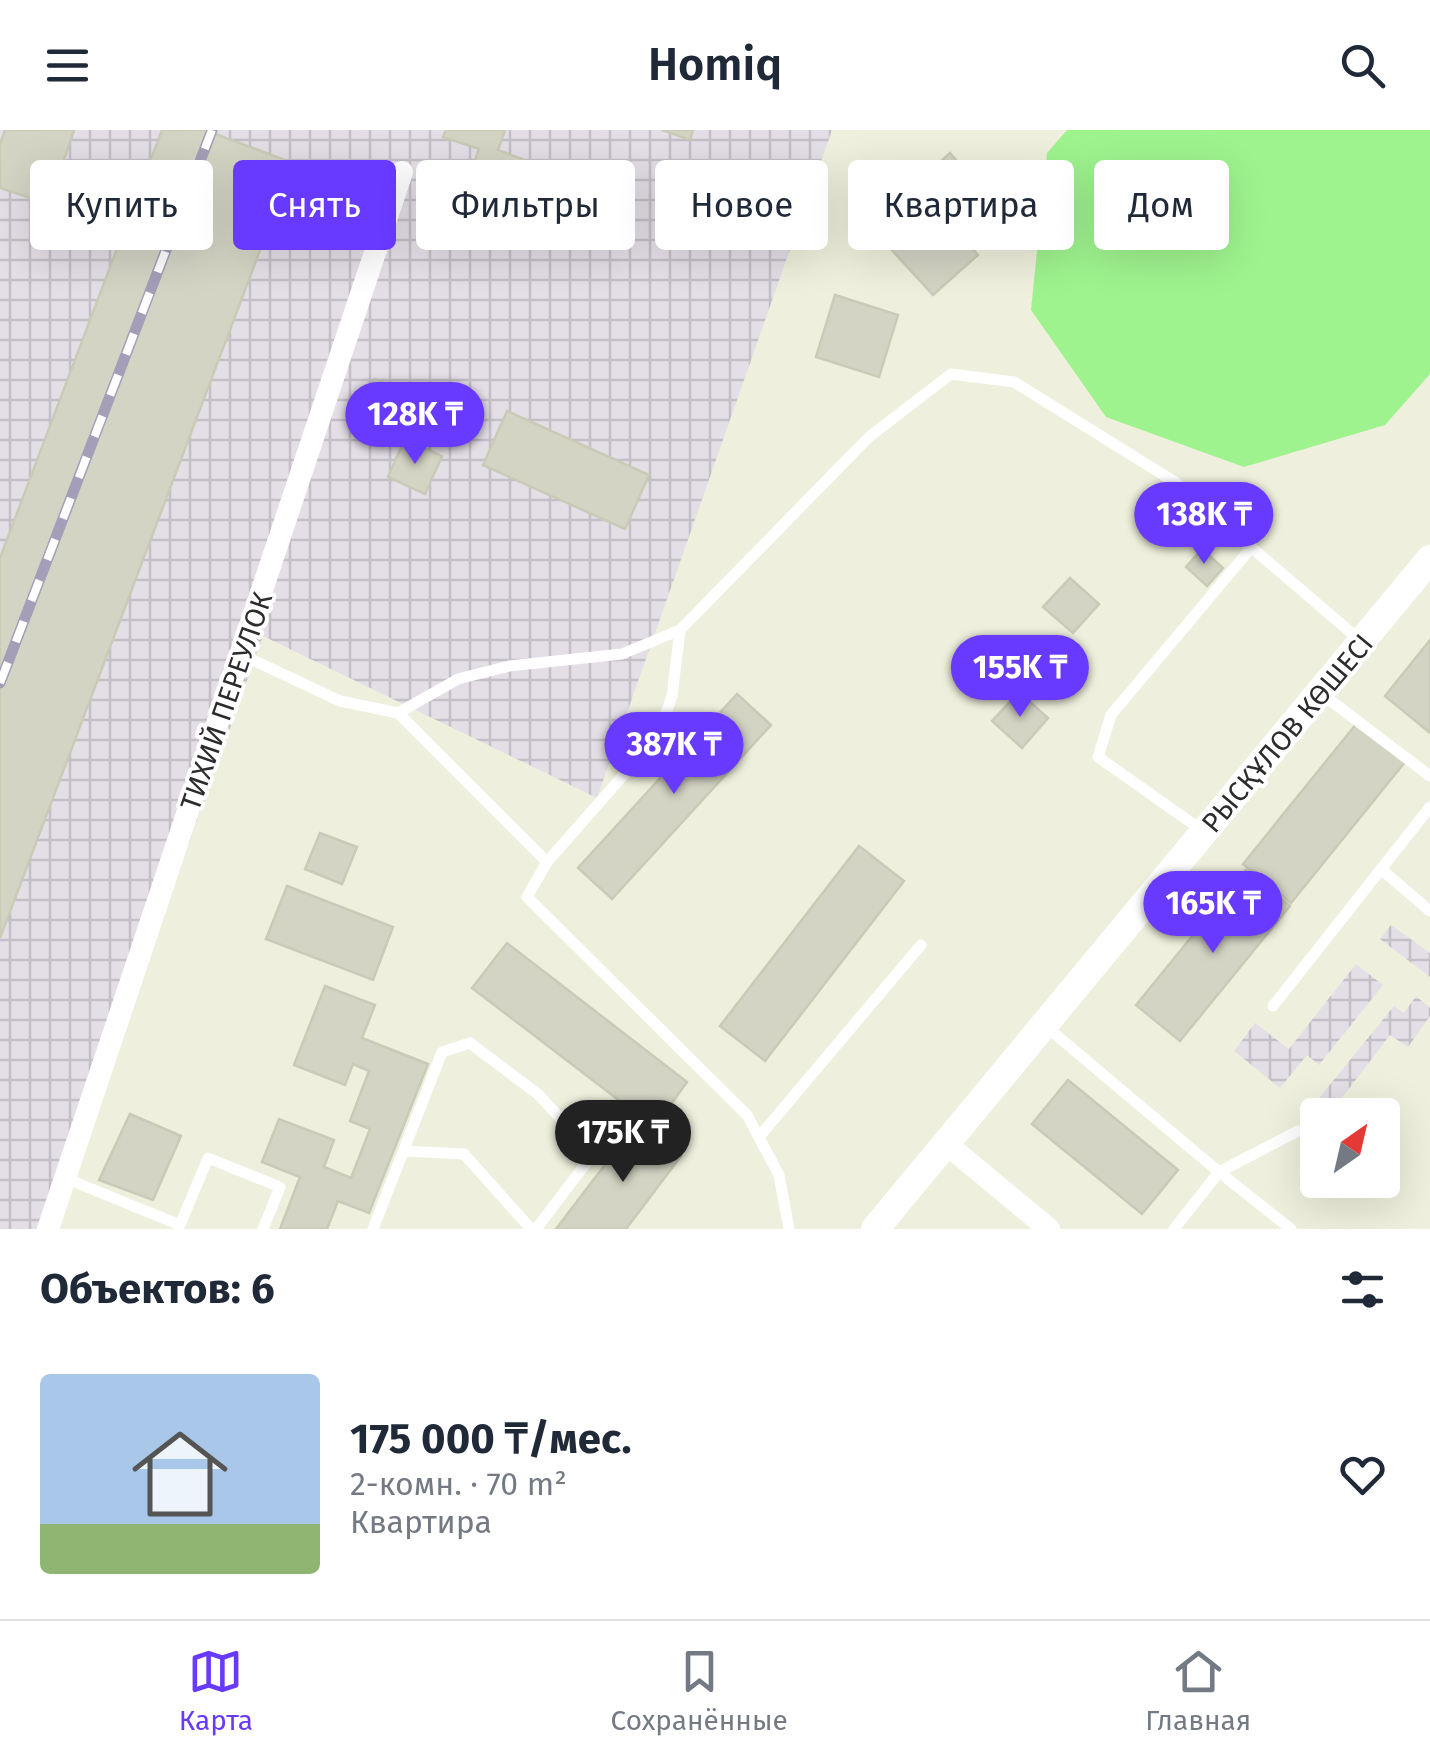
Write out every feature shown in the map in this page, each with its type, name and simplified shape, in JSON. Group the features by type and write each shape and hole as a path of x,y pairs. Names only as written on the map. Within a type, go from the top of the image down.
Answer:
{"street":[{"name":"ТИХИЙ ПЕРЕУЛОК","path":"48,1229 402,172"},
{"name":"РЫСҚҰЛОВ КӨШЕСІ","path":"875,1229 1430,559"},
{"path":"944,1142 1050,1229"}],"lane":[{"path":"398,713 458,679 510,666 622,654 680,630 869,437 951,374 1014,382 1175,482 1363,643"},
{"path":"1204,832 1098,757 1112,715 1252,548"},
{"path":"680,630 672,696 658,736 547,862 527,897 747,1114 778,1175 789,1229"},
{"path":"242,655 340,701 398,713 547,862"},
{"path":"1322,693 1430,776"},
{"path":"1273,1006 1430,807"},
{"path":"1382,868 1430,912"},
{"path":"759,1138 921,945"},
{"path":"1043,1024 1218,1172 1292,1229"},
{"path":"373,1229 442,1052 470,1043 539,1095 593,1154 534,1229 464,1154 404,1150"},
{"path":"1174,1229 1218,1172 1298,1130"},
{"path":"65,1178 179,1227 208,1158 280,1188 263,1229"}],"shaded area":[{"path":"0,130 832,130 821,160 655,160 655,250 790,250 597,798 263,636 51,1229 0,1229"},
{"path":"1391,925 1430,953 1430,977 1380,939"},
{"path":"1356,964 1383,985 1319,1065 1307,1055 1280,1088 1234,1051 1255,1023 1289,1049"},
{"path":"1416,996 1430,1008 1430,1016 1408,1047 1390,1035 1342,1098 1319,1098 1394,1006 1404,1013"}],"green space":[{"path":"1067,130 1430,130 1430,374 1385,425 1244,467 1106,417 1031,310 1037,250 1074,250 1074,160 1046,160 1047,153"}],"building":[{"path":"5,130 74,130 64,160 30,160 30,198 0,188 0,145"},
{"path":"162,130 205,130 285,160 233,160 233,250 260,250 0,938 0,558 117,250 213,250 213,160 151,160"},
{"path":"446,130 505,130 498,150 525,160 475,160 479,149 443,137"},
{"path":"662,130 693,130 690,140"},
{"path":"892,250 974,250 978,255 933,295"},
{"path":"835,295 898,315 879,377 816,357"},
{"path":"375,379 413,395 402,422 364,407"},
{"path":"507,411 649,475 625,529 483,465"},
{"path":"405,439 442,456 425,494 388,477"},
{"path":"1202,549 1223,568 1207,586 1186,567"},
{"path":"1070,578 1099,604 1073,633 1043,607"},
{"path":"1430,640 1430,730 1429,732 1385,696"},
{"path":"1019,692 1048,718 1022,748 992,721"},
{"path":"737,694 771,725 612,899 578,868"},
{"path":"1357,723 1405,762 1291,903 1243,864"},
{"path":"320,833 357,847 342,884 305,869"},
{"path":"859,846 904,881 765,1061 720,1026"},
{"path":"1246,870 1290,906 1180,1041 1136,1005"},
{"path":"287,886 393,927 373,980 266,939"},
{"path":"507,943 687,1082 659,1121 637,1114 472,988"},
{"path":"325,986 375,1005 362,1038 428,1064 369,1213 338,1201 327,1229 280,1229 300,1177 262,1162 279,1119 334,1140 324,1167 351,1178 370,1129 350,1121 369,1071 353,1064 345,1085 294,1065"},
{"path":"1068,1080 1178,1170 1142,1214 1032,1124"},
{"path":"130,1114 181,1136 153,1200 99,1180"},
{"path":"630,1132 657,1138 681,1156 626,1229 556,1229"}],"railway":[{"path":"0,683 212,130"}]}
